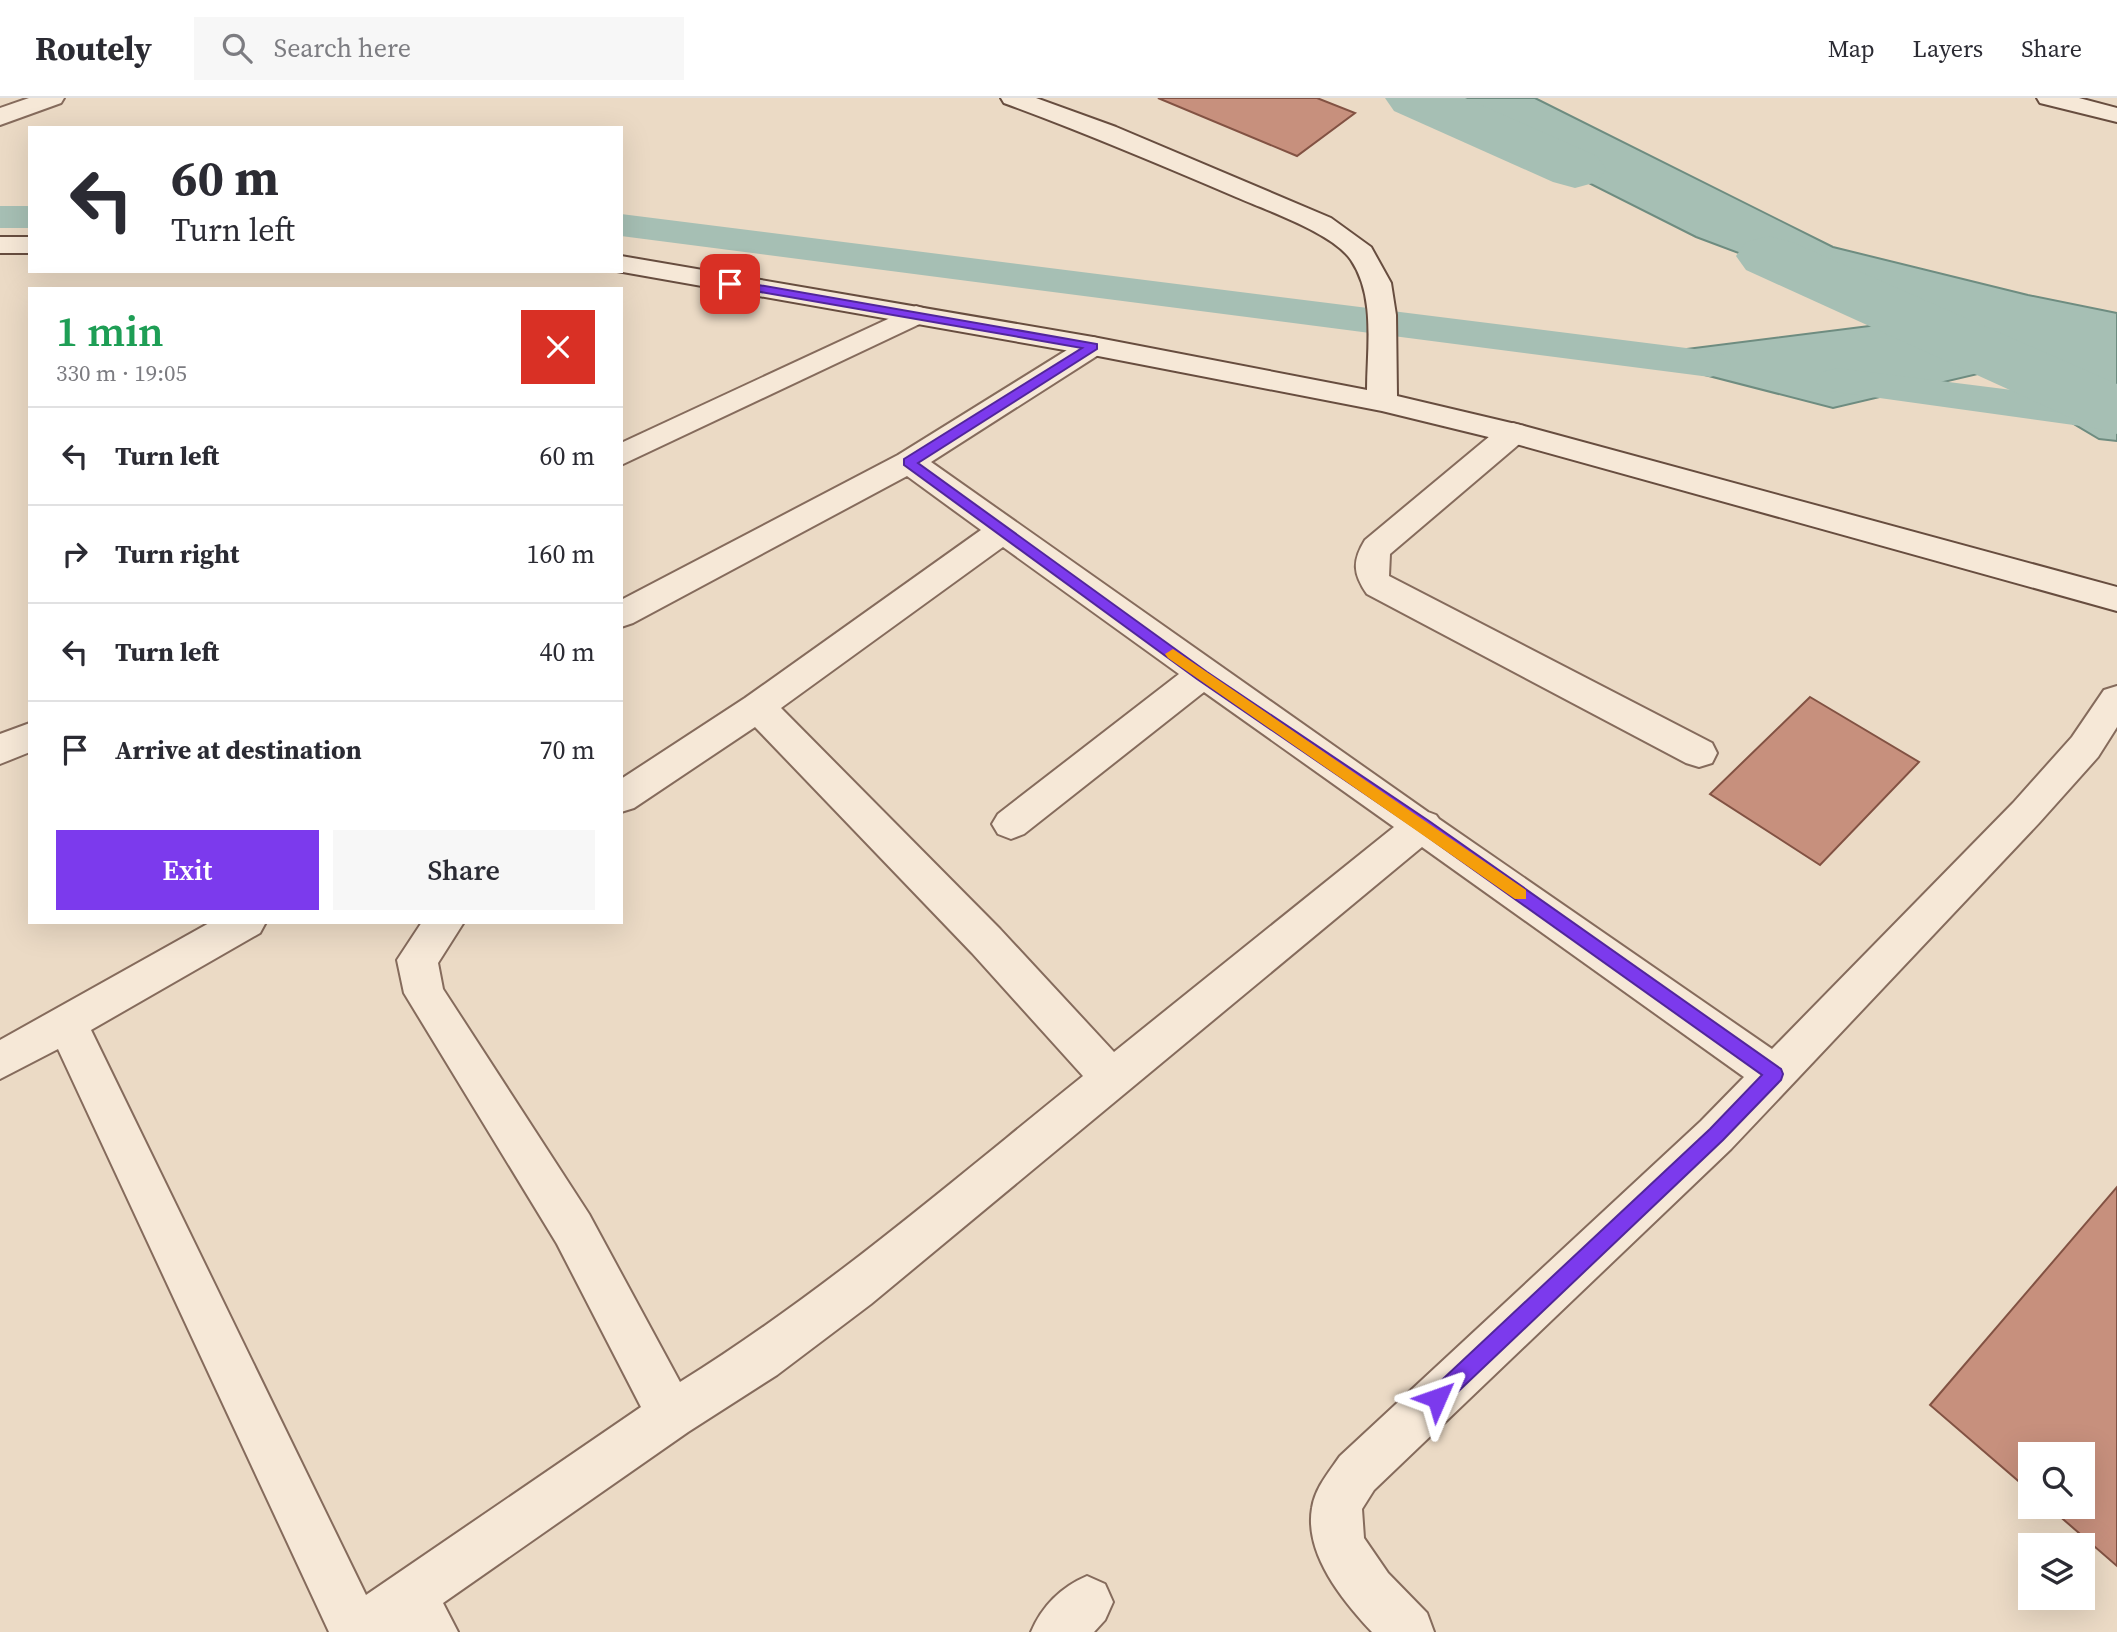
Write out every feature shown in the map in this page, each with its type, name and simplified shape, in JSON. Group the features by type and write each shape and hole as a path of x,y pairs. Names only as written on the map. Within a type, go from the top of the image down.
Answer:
{"street":[{"path":"0,117 52,98"},
{"path":"1013,98 1107,132 1321,224 1361,253 1377,283 1382,315 1381,389"},
{"path":"2049,98 2117,115"},
{"path":"0,245 28,245"},
{"path":"623,264 1093,346 1381,389 1513,433 2117,599"},
{"path":"623,454 916,315"},
{"path":"623,614 909,462 1093,346"},
{"path":"1513,433 1377,548 1370,561 1371,575 1379,586 1699,753"},
{"path":"909,462 1202,676 1423,825 1774,1074"},
{"path":"623,797 758,707 1002,531"},
{"path":"1011,824 1202,676"},
{"path":"1408,1632 1355,1574 1338,1538 1337,1506 1357,1473 1716,1135 2026,813 2085,747 2117,699"},
{"path":"758,707 986,941 1112,1079"},
{"path":"0,750 28,737"},
{"path":"67,1023 356,1632 421,1614 671,1415 760,1359 855,1288 1423,825"},
{"path":"0,1060 242,924"},
{"path":"443,924 417,960 424,993 573,1229 671,1415"}],"shaded area":[{"path":"1420,98 1535,98 1833,247 2028,295 2117,313 2117,441 2099,439 1986,372 1833,408 1631,356 1917,320 1696,237"}],"building":[{"path":"1158,98 1317,98 1355,113 1297,156"},
{"path":"1810,697 1919,762 1820,865 1710,794"},
{"path":"2117,1187 2117,1566 2095,1547 2095,1533 2079,1533 2063,1519 2095,1519 2095,1442 2018,1442 2018,1481 1930,1405"}],"waterway":[{"path":"1415,98 1575,169"},
{"path":"0,217 28,217"},
{"path":"623,225 1710,364"},
{"path":"1769,256 2117,411"},
{"path":"1837,381 2117,417"}],"slow traffic":[{"path":"1173,654 1520,894"}],"route":[{"path":"730,284 1093,346 909,462 1202,676 1423,825 1774,1074 1716,1135 1437,1398"}]}
